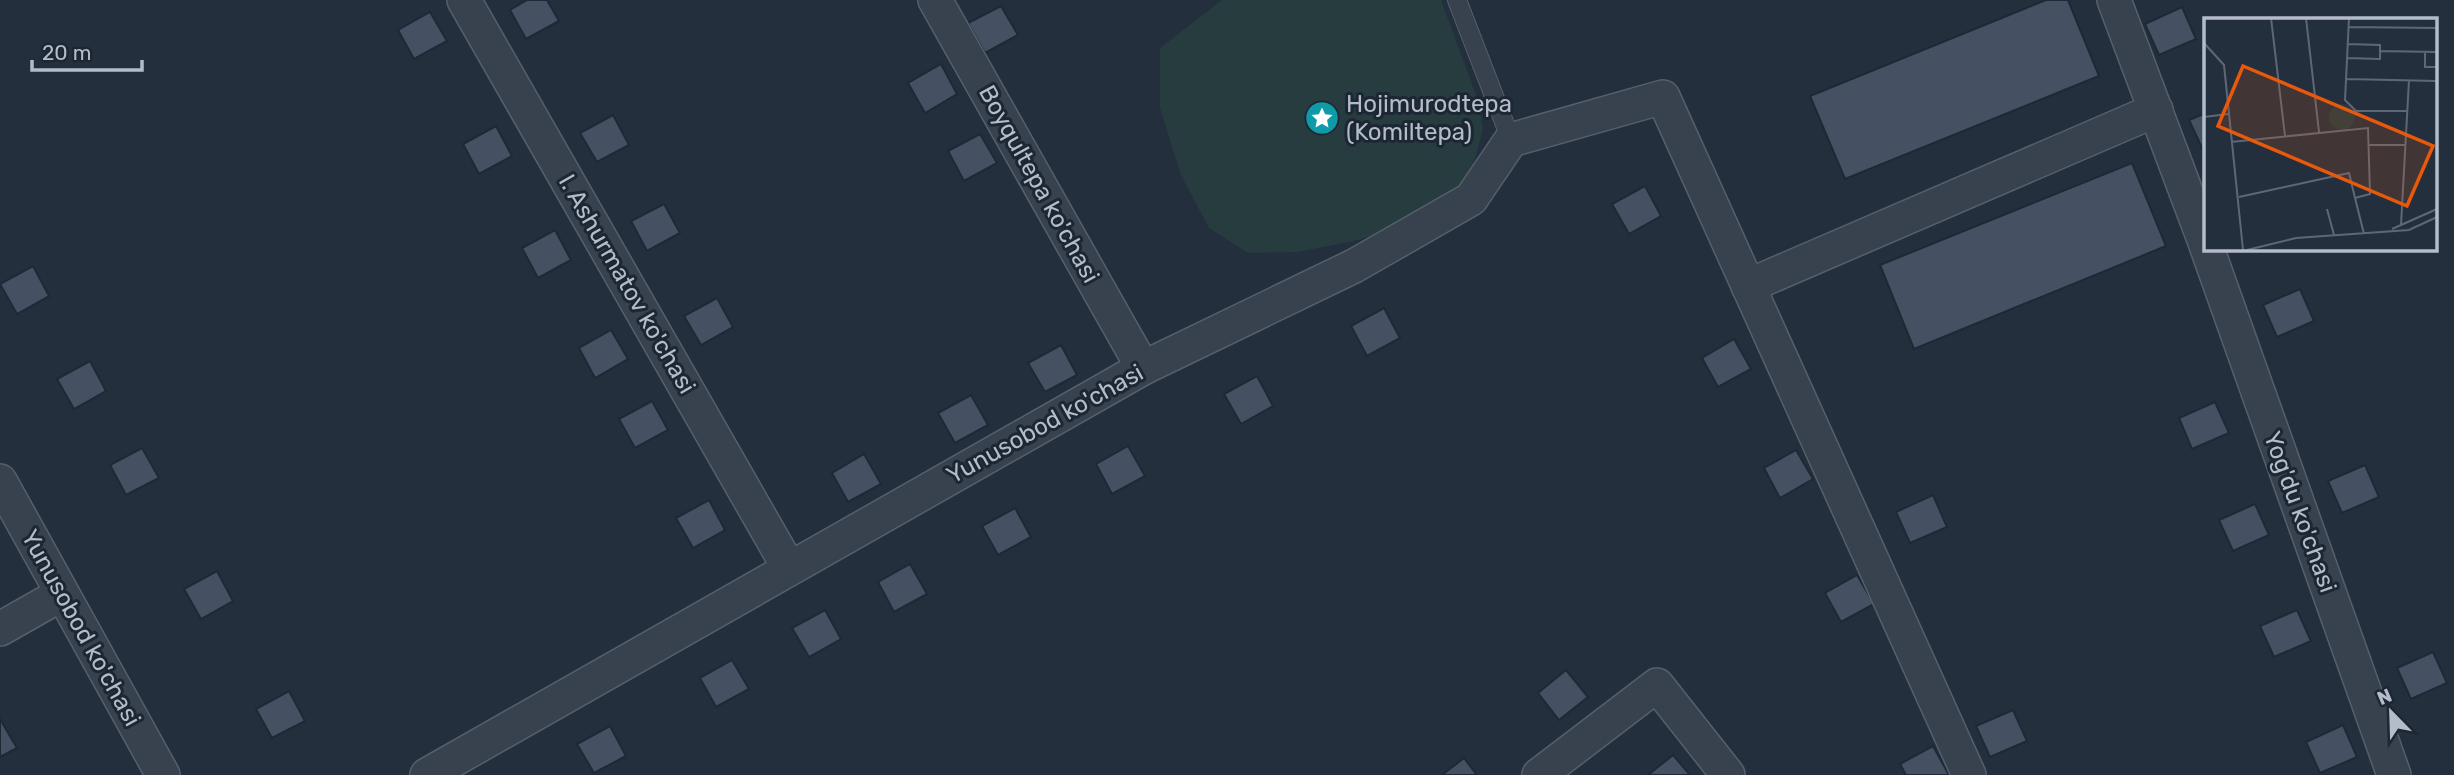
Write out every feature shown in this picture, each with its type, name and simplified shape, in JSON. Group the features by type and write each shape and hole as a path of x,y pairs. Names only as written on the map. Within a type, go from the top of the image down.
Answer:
{"street":[{"name":"I. Ashurmatov ko'chasi","path":"464,0 789,568"},
{"name":"Boyqultepa ko'chasi","path":"935,0 1143,368"},
{"name":"Yog'du ko'chasi","path":"2114,0 2204,242"},
{"path":"1511,141 1663,97 1969,775"},
{"path":"1748,286 2156,110"},
{"name":"Yunusobod ko'chasi","path":"427,775 1143,368 1354,266 1471,199 1511,141"},
{"name":"Yog'du ko'chasi","path":"2207,250 2394,775"},
{"name":"Yunusobod ko'chasi","path":"0,481 163,775"},
{"path":"0,629 61,595"},
{"path":"1539,775 1657,685 1728,775"}],"lane":[{"path":"1457,0 1511,141"}],"green space":[{"name":"Hojimurodtepa (Komiltepa)","path":"1222,0 1441,0 1479,103 1483,129 1468,185 1407,226 1354,241 1297,252 1248,253 1209,228 1181,175 1160,108 1160,48"}],"building":[{"path":"527,0 547,0 559,21 526,39 510,10"},
{"path":"2046,0 2068,0 2099,76 1845,179 1810,96"},
{"path":"1001,6 1018,35 985,53 968,23"},
{"path":"2182,7 2196,39 2159,55 2145,24"},
{"path":"430,12 447,41 414,59 398,30"},
{"path":"941,64 957,94 925,113 908,83"},
{"path":"2204,114 2204,152 2189,120"},
{"path":"613,115 629,145 597,162 580,133"},
{"path":"496,126 512,156 479,174 463,144"},
{"path":"980,134 997,163 964,181 948,151"},
{"path":"2132,163 2166,246 1914,349 1880,265"},
{"path":"1645,186 1661,216 1629,234 1612,204"},
{"path":"664,204 680,233 647,251 631,221"},
{"path":"555,230 571,260 538,278 522,248"},
{"path":"33,266 49,296 17,314 0,284"},
{"path":"2300,289 2314,321 2277,337 2263,305"},
{"path":"717,298 733,327 701,345 684,316"},
{"path":"1384,308 1400,338 1367,356 1351,326"},
{"path":"611,330 628,359 595,378 579,348"},
{"path":"1734,339 1751,369 1718,387 1702,358"},
{"path":"1061,345 1077,375 1045,392 1028,363"},
{"path":"90,361 106,391 74,409 57,379"},
{"path":"1257,376 1273,406 1241,424 1224,394"},
{"path":"971,395 988,425 955,443 938,413"},
{"path":"652,401 668,430 635,448 619,419"},
{"path":"2215,402 2229,433 2192,449 2179,418"},
{"path":"1128,446 1145,476 1112,494 1096,464"},
{"path":"142,448 159,478 126,495 110,465"},
{"path":"1796,450 1813,479 1780,498 1764,468"},
{"path":"864,454 881,484 848,502 832,473"},
{"path":"2365,465 2379,497 2342,513 2328,481"},
{"path":"1933,495 1947,527 1910,543 1896,512"},
{"path":"709,500 725,530 693,548 676,518"},
{"path":"2255,504 2269,535 2233,551 2219,520"},
{"path":"1015,508 1031,537 998,555 982,526"},
{"path":"910,564 927,594 894,612 878,582"},
{"path":"217,571 233,601 201,619 184,589"},
{"path":"1857,575 1874,604 1841,622 1825,593"},
{"path":"825,610 841,639 809,657 792,628"},
{"path":"2297,610 2311,641 2274,657 2260,626"},
{"path":"2433,652 2447,683 2411,699 2397,668"},
{"path":"732,660 749,689 716,707 700,678"},
{"path":"1566,670 1588,697 1559,720 1538,693"},
{"path":"289,691 305,721 272,738 256,709"},
{"path":"2013,710 2027,741 1990,757 1976,726"},
{"path":"0,719 17,748 0,757"},
{"path":"2343,725 2357,757 2320,773 2306,742"},
{"path":"610,726 626,756 594,773 577,744"},
{"path":"1933,746 1949,775 1906,775 1900,764"},
{"path":"1673,755 1690,775 1648,775"},
{"path":"1464,758 1477,775 1442,775"}],"place":[{"name":"Hojimurodtepa (Komiltepa)","path":"1322,118"}]}
